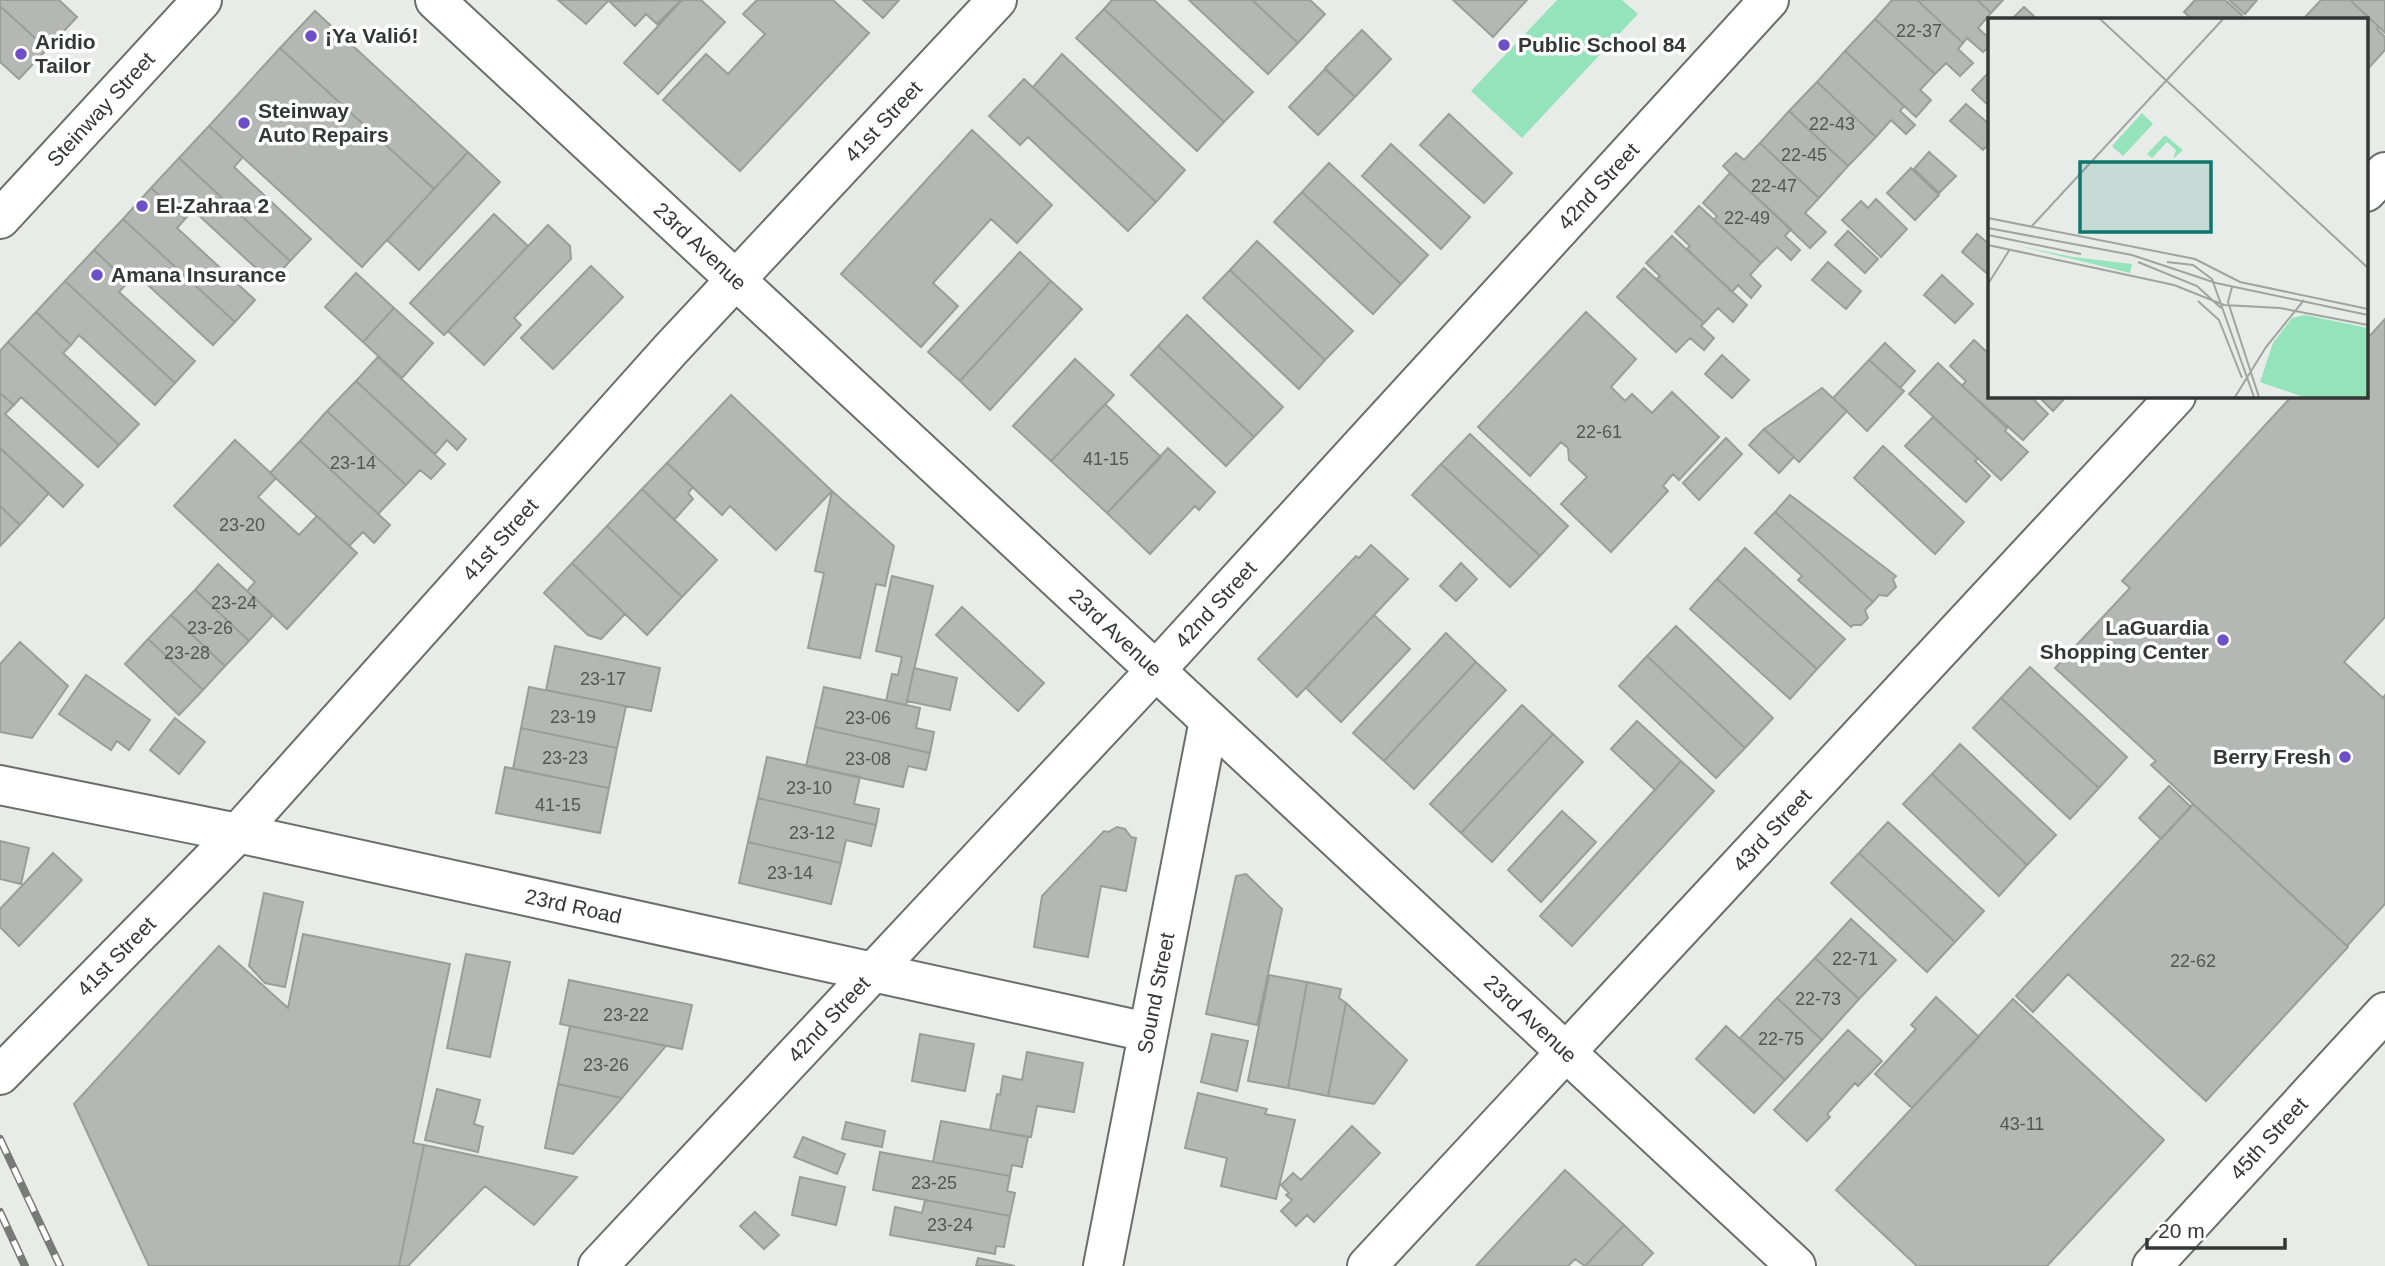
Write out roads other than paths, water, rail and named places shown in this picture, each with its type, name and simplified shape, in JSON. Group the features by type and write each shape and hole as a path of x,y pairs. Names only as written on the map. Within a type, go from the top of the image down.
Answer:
{"street":[{"name":"Steinway Street","path":"0,219 202,0"},
{"name":"23rd Avenue","path":"435,0 1796,1266"},
{"name":"41st Street","path":"0,1075 238,834 735,280 998,0"},
{"name":"42nd Street","path":"598,1266 1156,670 1769,0"},
{"path":"2368,190 2385,172"},
{"name":"43rd Street","path":"1367,1266 2175,397"},
{"name":"Sound Street","path":"1103,1266 1209,720"},
{"name":"23rd Road","path":"0,785 1147,1031"},
{"name":"45th Street","path":"2152,1266 2385,1012"}],"railway":[{"path":"0,1139 60,1266"},
{"path":"0,1212 25,1266"}],"place":[{"name":"¡Ya Valió!","path":"311,36"},
{"name":"Public School 84","path":"1504,45"},
{"name":"Aridio Tailor","path":"21,54"},
{"name":"Steinway Auto Repairs","path":"244,123"},
{"name":"El-Zahraa 2","path":"142,206"},
{"name":"Amana Insurance","path":"97,275"},
{"name":"LaGuardia Shopping Center","path":"2223,640"},
{"name":"Berry Fresh","path":"2345,757"}]}
